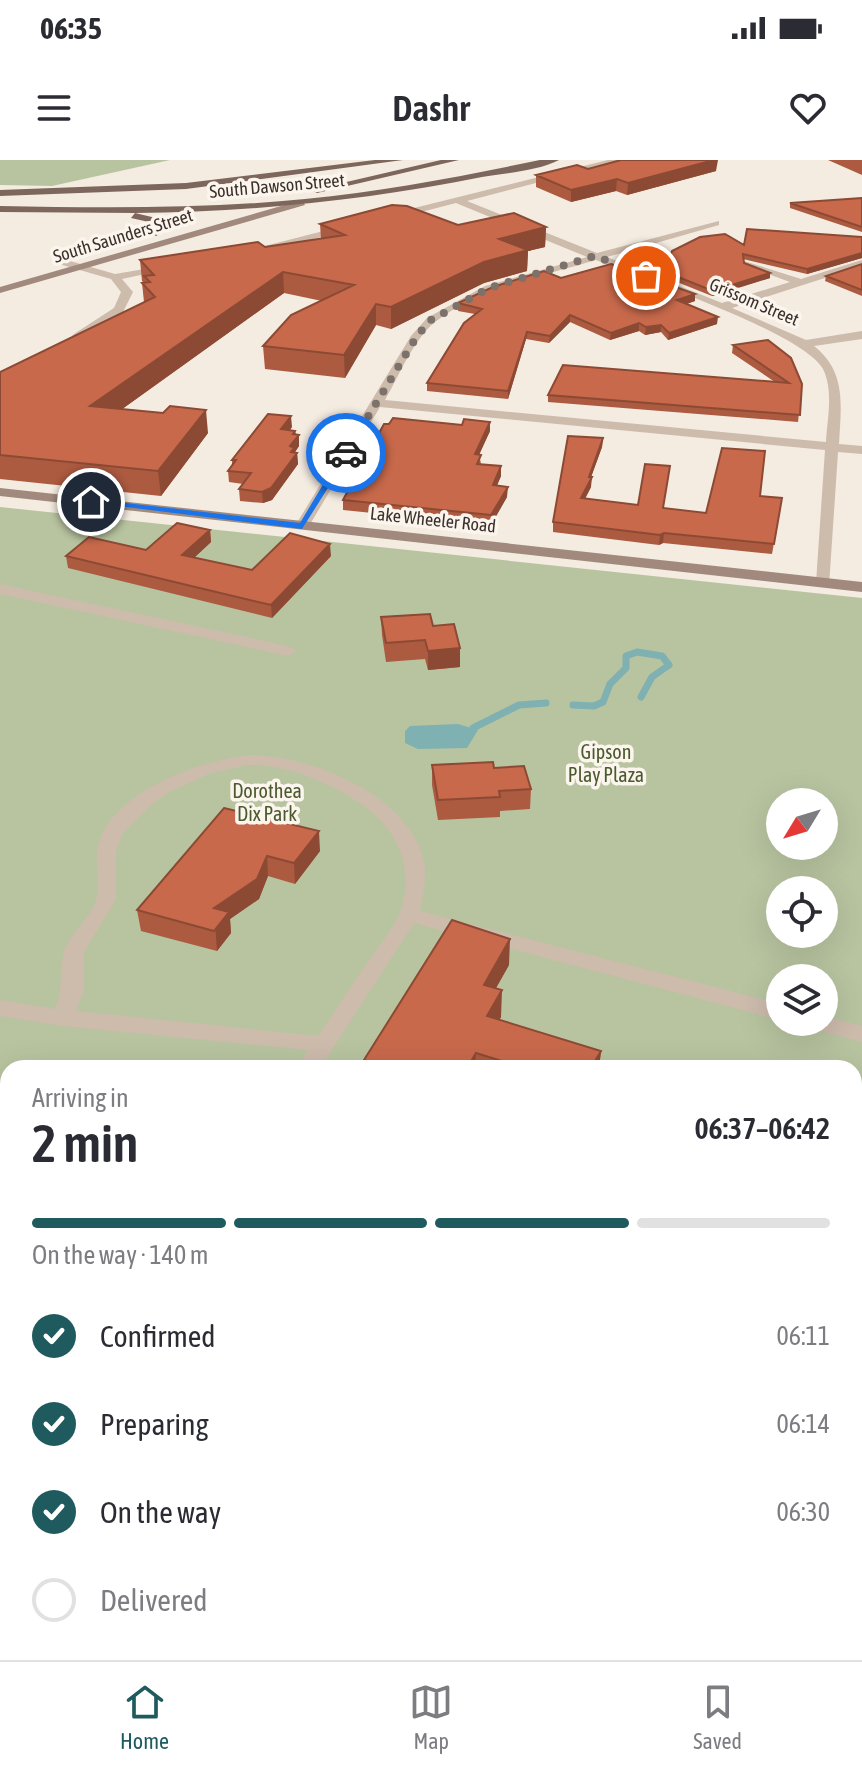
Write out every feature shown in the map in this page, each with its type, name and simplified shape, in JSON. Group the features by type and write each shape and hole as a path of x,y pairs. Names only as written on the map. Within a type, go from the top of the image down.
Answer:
{"main road":[{"path":"0,193 198,185 398,160"},
{"path":"256,206 454,160"},
{"name":"South Dawson Street","path":"0,209 74,210 302,203 418,187 554,160"},
{"name":"South Saunders Street","path":"0,290 302,203"},
{"name":"South Saunders Street","path":"0,283 156,233 256,206"},
{"path":"74,210 148,218 159,224 156,233"},
{"name":"Lake Wheeler Road","path":"0,492 862,587"}],"street":[{"path":"385,218 619,160"},
{"name":"Grissom Street","path":"456,200 722,307 805,344 828,367 835,379 824,583"},
{"path":"302,526 417,336 431,320 489,288 715,223"},
{"path":"239,254 359,225"},
{"path":"63,262 115,277 127,292 125,302 110,318 71,340"},
{"path":"748,263 800,282"},
{"path":"722,307 862,263"},
{"name":"South Saunders Street","path":"115,277 177,266"},
{"path":"805,344 862,335"},
{"path":"376,403 862,450"},
{"path":"0,589 288,651"},
{"path":"63,1018 73,988 72,961 76,947 106,905 109,882 105,863 111,833 143,801 182,778 227,764 269,760 360,792 396,821 416,860 416,894 409,915 313,1060"},
{"path":"409,915 766,1008"},
{"path":"0,1008 63,1018 324,1044"},
{"path":"838,1028 862,1034"}],"green space":[{"path":"0,160 170,160 52,186 0,185"},
{"name":"Dorothea Dix Park","path":"0,507 862,598 862,1060 0,1060"}],"water":[{"path":"458,724 478,730 467,748 418,749 405,743 405,731 410,726"}],"building":[{"path":"621,160 714,160 628,183 617,179 571,190 536,175 577,165 588,169"},
{"path":"862,198 862,227 790,203"},
{"path":"392,205 407,206 458,225 514,213 546,227 499,239 528,250 484,262 391,307 376,304 344,355 263,346 291,315 354,285 283,272 90,406 163,413 170,406 206,410 158,471 0,455 0,372 155,297 142,283 150,282 144,276 154,275 140,260 258,242 265,247 345,235 320,224"},
{"path":"747,229 862,237 862,253 807,269 743,254 744,263 770,273 713,291 673,275 672,251 700,237 725,234 744,245"},
{"path":"611,264 695,294 677,300 718,317 669,333 661,325 646,327 639,323 611,333 570,315 550,336 527,332 508,391 427,383 464,323 482,309 458,303 493,287 544,271 561,278"},
{"path":"862,264 862,290 826,276"},
{"path":"768,340 791,358 802,384 800,415 548,395 563,365 789,383 733,345"},
{"path":"268,414 291,416 281,429 295,431 293,434 299,435 290,446 294,448 291,452 297,453 271,488 262,492 239,489 251,473 228,471 236,460 232,460"},
{"path":"393,418 462,425 464,419 490,422 475,454 481,455 477,464 501,466 493,485 508,487 491,515 343,500 384,424 389,424"},
{"path":"568,436 603,438 589,477 592,477 581,498 638,505 645,464 670,466 663,508 706,513 722,448 765,451 760,496 782,498 774,544 553,522"},
{"path":"177,523 210,530 182,555 252,570 290,533 330,544 271,605 66,556 89,537 146,550"},
{"path":"430,614 433,626 454,624 460,648 428,651 425,640 386,643 381,617"},
{"path":"493,762 494,768 524,766 531,789 499,791 500,797 438,800 432,765"},
{"path":"224,808 319,831 294,863 267,856 257,879 214,908 229,912 214,931 137,910"},
{"path":"452,920 510,939 484,985 502,990 487,1016 601,1051 596,1060 498,1060 476,1053 472,1060 364,1060"}],"waterway":[{"path":"573,705 594,706 603,702 610,684 626,668 626,656 637,652 662,656 669,665 652,677 641,697"},
{"path":"473,728 519,705 546,703"}],"way so far":[{"path":"346,453 417,336 431,320 469,296 595,256 646,276"}],"route":[{"path":"91,502 302,526 346,453"}],"park label":[{"name":"Gipson Play Plaza","path":"606,764"}]}
